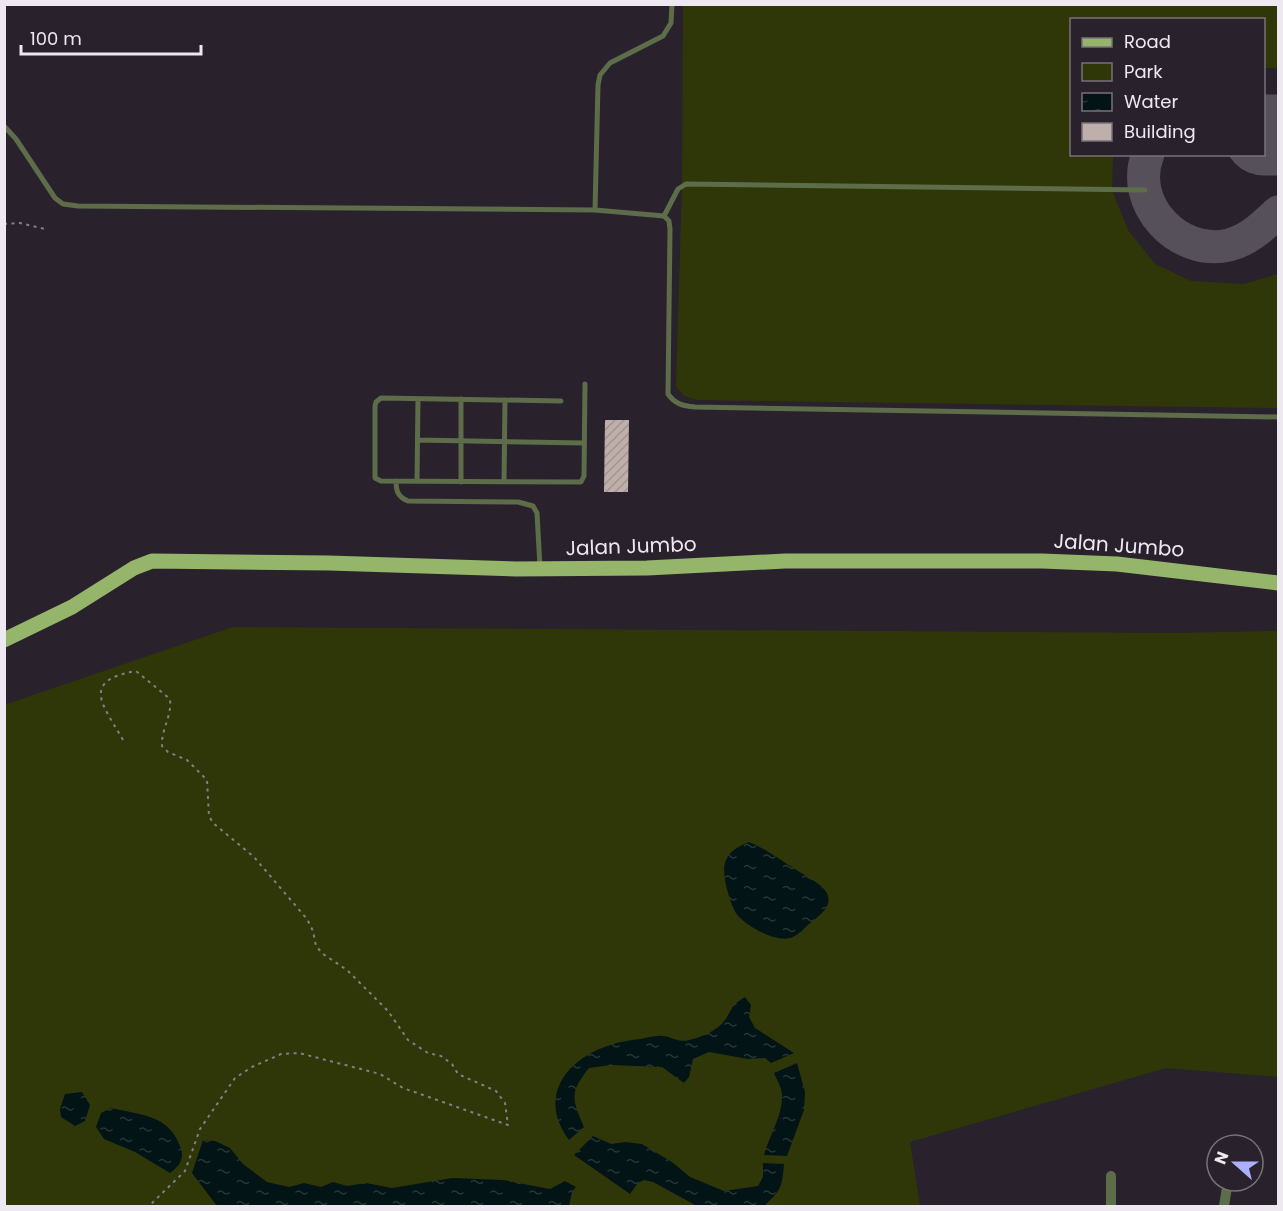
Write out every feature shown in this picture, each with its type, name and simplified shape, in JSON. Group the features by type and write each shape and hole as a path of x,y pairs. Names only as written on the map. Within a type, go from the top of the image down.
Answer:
{"main road":[{"name":"Jalan Jumbo","path":"4,640 72,607 134,568 152,561 252,561 540,569 647,568 785,561 1042,561 1117,564 1278,583"}],"street":[{"path":"1111,1176 1111,1206"}],"lane":[{"path":"595,210 600,75 610,63 663,36 671,23 672,4"},
{"path":"4,126 16,139 55,198 63,204 78,206 595,210 664,216 669,221 670,229 668,394 673,401 682,405 1278,417"},
{"path":"664,216 678,189 686,184 1145,190"},
{"path":"561,401 381,398 376,402 374,475 381,481 581,482 584,476 585,384"},
{"path":"417,481 418,399"},
{"path":"460,482 461,399"},
{"path":"504,482 505,400"},
{"path":"418,440 584,443"},
{"path":"396,481 398,494 408,501 518,502 533,506 537,513 540,569"}],"path":[{"path":"4,224 20,223 45,229"},
{"path":"123,740 101,701 101,688 106,681 136,671 170,699 171,710 161,737 162,746 168,752 188,760 207,780 209,816 213,823 254,857 307,919 313,931 316,946 323,954 347,970 388,1011 408,1040 428,1053 441,1056 452,1064 458,1074 496,1091 505,1103 508,1125 403,1089 380,1074 299,1053 281,1054 252,1067 235,1078 200,1129 185,1170 149,1206"}],"green space":[{"path":"683,5 1278,5 1278,68 1265,68 1265,18 1070,18 1070,156 1113,156 1112,190 1128,230 1155,264 1191,281 1244,284 1278,274 1278,408 697,400 684,396 676,386 682,186"},
{"path":"233,627 1177,633 1278,631 1278,1077 1166,1068 910,1142 920,1206 5,1206 4,705"}],"water":[{"path":"749,842 766,850 817,883 828,895 824,911 793,937 787,939 764,934 744,921 734,909 724,876 725,862 733,851"},
{"path":"745,997 751,1005 749,1017 755,1028 794,1053 771,1063 765,1058 748,1059 709,1052 693,1059 689,1077 684,1083 662,1067 611,1065 589,1068 575,1090 575,1103 584,1127 569,1140 559,1123 556,1107 557,1092 572,1067 600,1049 620,1042 654,1036 686,1041 704,1035 722,1024 734,1005"},
{"path":"797,1063 805,1092 804,1110 787,1156 764,1155 782,1103 781,1090 774,1073"},
{"path":"82,1092 90,1105 85,1121 75,1126 61,1117 60,1109 65,1094"},
{"path":"111,1108 152,1118 168,1128 175,1135 181,1150 182,1158 176,1168 170,1173 135,1152 104,1139 96,1127 101,1113"},
{"path":"593,1136 611,1144 626,1142 642,1144 672,1162 690,1177 724,1191 758,1186 763,1177 763,1163 784,1164 781,1184 764,1206 697,1206 653,1182 644,1180 638,1183 630,1194 574,1155"},
{"path":"203,1140 215,1141 230,1148 243,1164 267,1182 289,1187 304,1183 321,1187 333,1182 347,1186 366,1183 392,1188 452,1178 503,1180 550,1189 565,1181 576,1187 572,1192 569,1206 217,1206 192,1173"}],"building":[{"path":"605,420 629,420 628,492 604,492"}],"taxiway":[{"path":"1265,119 1278,123"},
{"path":"1148,156 1144,173 1145,191 1152,208 1162,223 1176,235 1192,243 1210,247 1236,243 1255,232 1278,212"}],"runway":[{"path":"1265,135 1278,135"}]}
